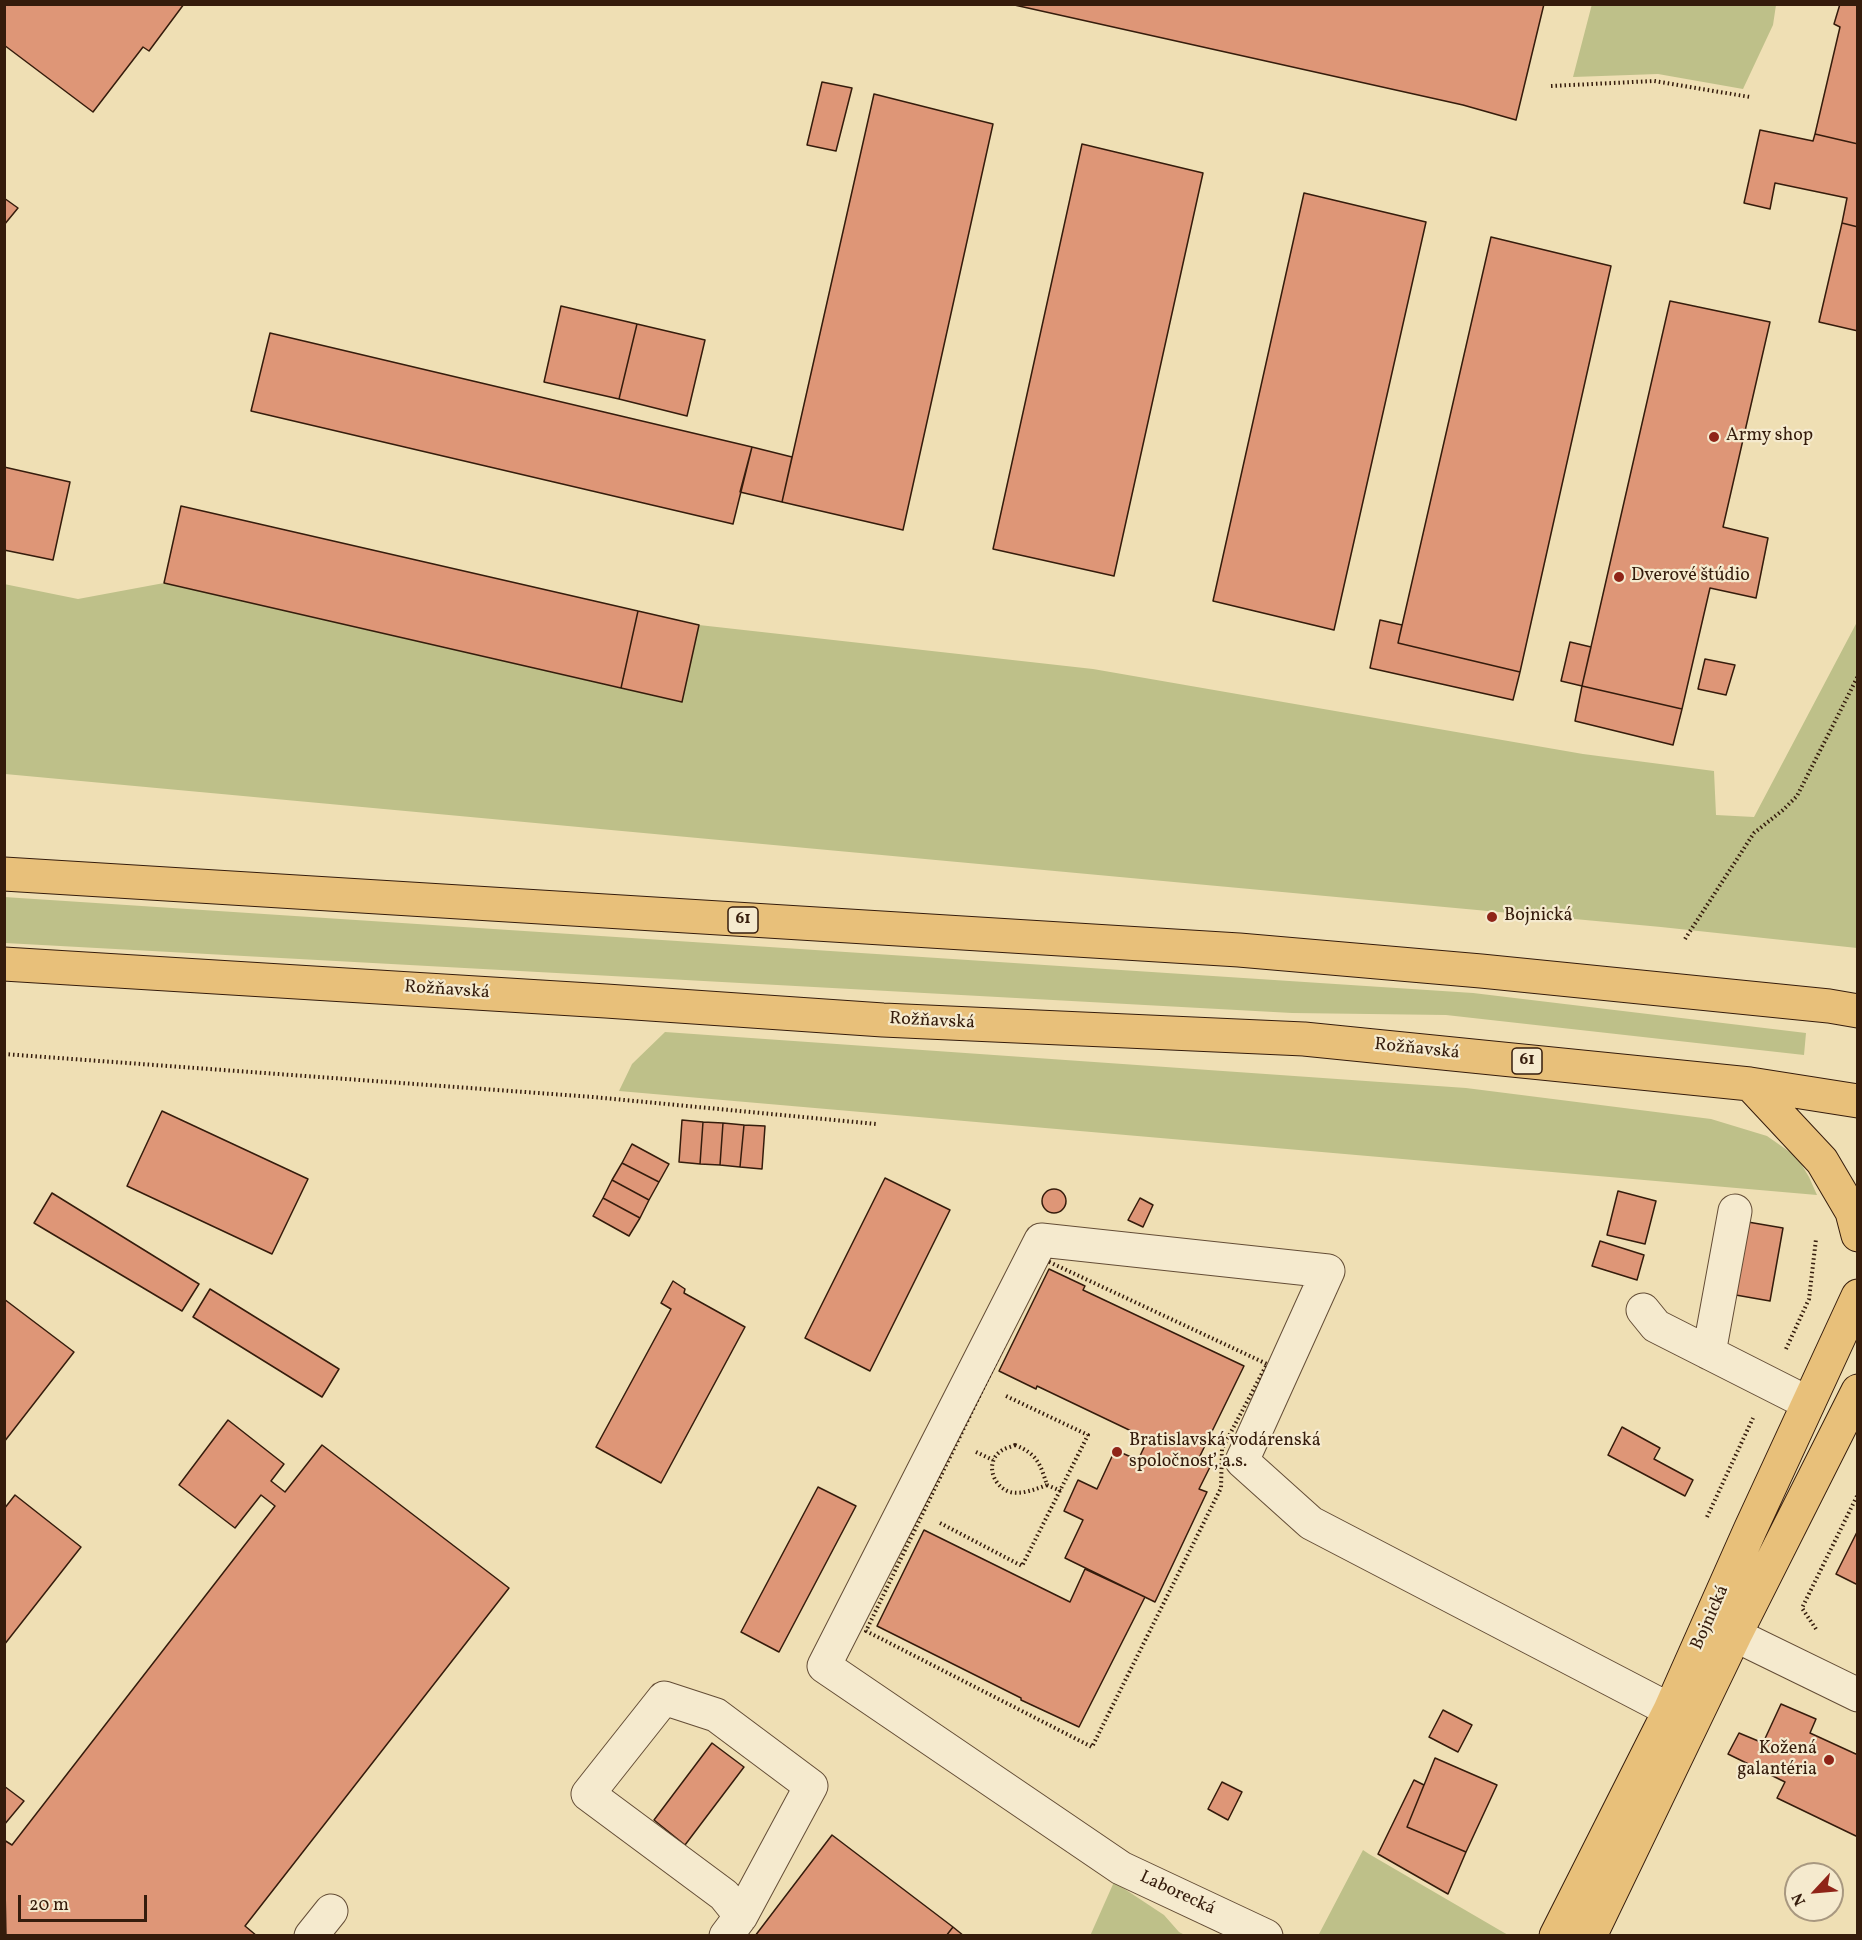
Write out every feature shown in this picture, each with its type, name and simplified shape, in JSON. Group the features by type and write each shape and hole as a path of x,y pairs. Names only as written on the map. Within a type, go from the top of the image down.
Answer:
{"main road":[{"name":"61","path":"4,874 1239,950 1848,1004"},
{"name":"Rožňavská","path":"4,964 883,1020 1304,1039 1750,1083 1857,1101"},
{"path":"1750,1083 1822,1161 1852,1212 1857,1235"},
{"name":"Bojnická","path":"1556,1935 1670,1710 1857,1296"},
{"name":"Bojnická","path":"1590,1935 1735,1635 1857,1391"}],"street":[{"path":"1710,1353 1735,1211"},
{"path":"914,1510 983,1386 1041,1240 1328,1271 1242,1461 1311,1523 1670,1710"},
{"path":"1643,1310 1656,1326 1808,1403"},
{"name":"Laborecká","path":"914,1510 824,1666 1121,1868 1266,1935"},
{"path":"1735,1635 1845,1689"},
{"path":"664,1698 716,1715 811,1786 734,1926 724,1895 588,1794 664,1698"}],"path":[{"path":"1551,86 1654,81 1750,97"},
{"path":"1685,939 1754,833 1797,796 1857,676"},
{"path":"4,1054 594,1097 876,1124"},
{"path":"983,1386 1045,1260 1267,1364 1222,1449 1221,1488 1092,1747 866,1630 914,1510 1023,1566 1088,1435 1005,1396"},
{"path":"1047,1485 1040,1466 1029,1451 1015,1445 1001,1451 993,1460 993,1475 999,1486 1011,1492 1029,1491 1047,1485 1060,1491"},
{"path":"1845,1689 1842,1668 1802,1608 1857,1494"}],"green space":[{"path":"1592,4 1776,5 1773,25 1743,89 1658,74 1573,77"},
{"path":"164,583 681,702 699,625 1093,669 1583,754 1714,771 1716,815 1754,817 1857,622 1857,948 1661,927 5,774 4,584 78,599"},
{"path":"4,897 1473,993 1806,1033 1804,1055 1446,1015 1292,1013 5,943"},
{"path":"665,1032 1466,1088 1711,1119 1767,1136 1797,1157 1817,1195 619,1091 632,1064"},
{"path":"1363,1850 1369,1854 1508,1935 1319,1934"},
{"path":"1114,1882 1164,1915 1179,1932 1185,1935 1090,1936"}],"building":[{"path":"4,4 184,4 149,51 143,47 93,112 4,45"},
{"path":"1010,4 1544,4 1516,120 1463,105"},
{"path":"1840,4 1858,4 1858,144 1815,134 1840,27 1834,24"},
{"path":"822,82 852,88 836,151 807,145"},
{"path":"874,94 993,124 903,530 782,502"},
{"path":"1760,130 1813,141 1815,134 1858,144 1858,227 1842,223 1847,198 1775,183 1770,209 1744,203"},
{"path":"1082,144 1203,173 1114,576 993,549"},
{"path":"1304,193 1426,222 1334,630 1213,601"},
{"path":"4,198 18,208 4,225"},
{"path":"1842,223 1858,227 1858,331 1819,322"},
{"path":"1491,237 1611,266 1520,672 1398,643"},
{"path":"1670,301 1770,322 1723,527 1768,538 1756,598 1710,588 1682,709 1582,686"},
{"path":"561,306 637,324 619,399 544,382"},
{"path":"637,324 705,340 687,416 619,399"},
{"path":"270,333 752,447 733,524 251,411"},
{"path":"752,447 792,457 782,502 740,492"},
{"path":"4,467 70,482 53,560 4,550"},
{"path":"181,506 638,611 621,688 164,583"},
{"path":"638,611 699,625 682,702 621,688"},
{"path":"1380,620 1402,625 1398,643 1520,672 1513,700 1370,668"},
{"path":"1570,642 1591,647 1582,686 1561,681"},
{"path":"1705,659 1735,665 1726,695 1698,689"},
{"path":"1582,686 1682,709 1673,745 1575,721"},
{"path":"162,1111 308,1179 272,1254 127,1186"},
{"path":"682,1120 703,1122 700,1164 679,1162"},
{"path":"703,1122 723,1123 720,1165 700,1164"},
{"path":"723,1123 744,1125 740,1167 720,1165"},
{"path":"744,1125 765,1126 762,1169 740,1167"},
{"path":"632,1144 669,1164 659,1182 622,1163"},
{"path":"622,1163 659,1182 649,1200 612,1180"},
{"path":"885,1178 950,1210 870,1371 805,1338"},
{"path":"612,1180 649,1200 640,1218 603,1198"},
{"path":"1049,1189 1059,1189 1066,1196 1066,1206 1059,1213 1049,1213 1042,1206 1042,1196"},
{"path":"1618,1191 1656,1201 1645,1244 1607,1235"},
{"path":"52,1193 199,1284 182,1311 34,1223"},
{"path":"603,1198 640,1218 629,1236 593,1216"},
{"path":"1140,1198 1153,1205 1143,1227 1128,1220"},
{"path":"1742,1221 1783,1228 1770,1301 1730,1294"},
{"path":"1600,1241 1644,1255 1637,1280 1592,1266"},
{"path":"1049,1269 1085,1286 1083,1290 1244,1366 1197,1462 1210,1467 1199,1489 1207,1492 1155,1602 1065,1558 1083,1520 1064,1511 1078,1480 1097,1489 1115,1450 1138,1460 1148,1439 1037,1386 1036,1389 999,1371"},
{"path":"673,1281 685,1289 684,1293 745,1327 661,1483 596,1447 671,1309 661,1303"},
{"path":"210,1289 339,1369 322,1397 193,1317"},
{"path":"4,1299 74,1352 4,1442"},
{"path":"228,1420 284,1464 271,1481 285,1492 322,1445 509,1588 245,1926 257,1936 6,1936 4,1840 12,1845 275,1506 261,1495 235,1528 179,1485"},
{"path":"1622,1427 1660,1448 1654,1459 1693,1480 1685,1496 1608,1455"},
{"path":"818,1487 856,1506 779,1652 741,1632"},
{"path":"15,1495 81,1547 4,1645 4,1509"},
{"path":"924,1530 1070,1602 1085,1569 1145,1597 1079,1727 877,1626"},
{"path":"1858,1530 1858,1585 1836,1574"},
{"path":"1781,1704 1816,1719 1810,1733 1858,1755 1858,1837 1777,1798 1785,1782 1728,1754 1739,1733 1763,1743"},
{"path":"1443,1710 1472,1725 1458,1752 1429,1737"},
{"path":"712,1743 744,1767 685,1845 654,1820"},
{"path":"1435,1758 1497,1785 1466,1852 1407,1827"},
{"path":"1414,1780 1424,1785 1407,1827 1466,1852 1448,1894 1378,1854"},
{"path":"1222,1782 1242,1792 1228,1820 1208,1809"},
{"path":"4,1786 24,1801 4,1825"},
{"path":"832,1835 953,1927 946,1936 755,1936"},
{"path":"953,1927 964,1936 946,1936"}],"place":[{"name":"Army shop","path":"1714,437"},
{"name":"Dverové štúdio","path":"1619,577"},
{"name":"Bojnická","path":"1492,917"},
{"name":"Bratislavská vodárenská spoločnosť, a.s.","path":"1117,1452"},
{"name":"Kožená galantéria","path":"1829,1760"}]}
